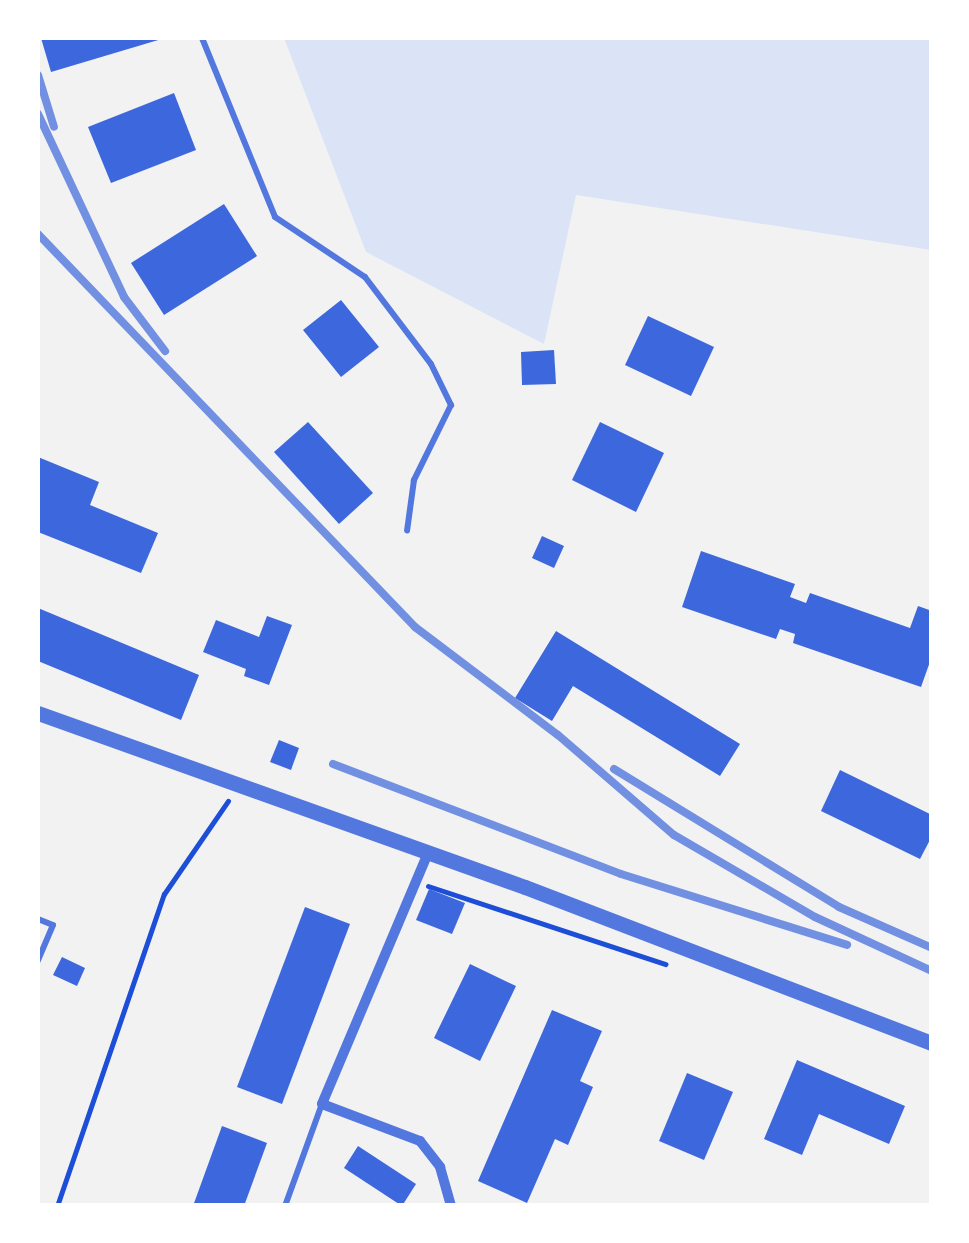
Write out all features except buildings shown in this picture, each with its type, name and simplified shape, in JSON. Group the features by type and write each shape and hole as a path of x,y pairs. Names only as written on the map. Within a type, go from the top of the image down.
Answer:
{"street":[{"path":"38,714 428,853 932,1043"},
{"path":"428,853 322,1104 420,1141 440,1166 451,1206"}],"lane":[{"path":"202,38 275,217 365,277 431,364 450,405 414,480 407,531"},
{"path":"38,919 53,925 38,961"},
{"path":"285,1206 322,1104"}],"path":[{"path":"57,1206 164,894 238,787"},
{"path":"416,882 672,966"}],"shaded area":[{"path":"284,38 931,38 931,250 576,195 544,344 366,252"}],"railway":[{"path":"38,75 54,127"},
{"path":"38,114 124,297 165,351"},
{"path":"38,234 415,627 558,735 674,835 815,917 932,971"},
{"path":"333,764 621,874 847,945"},
{"path":"614,769 839,907 932,948"}]}
